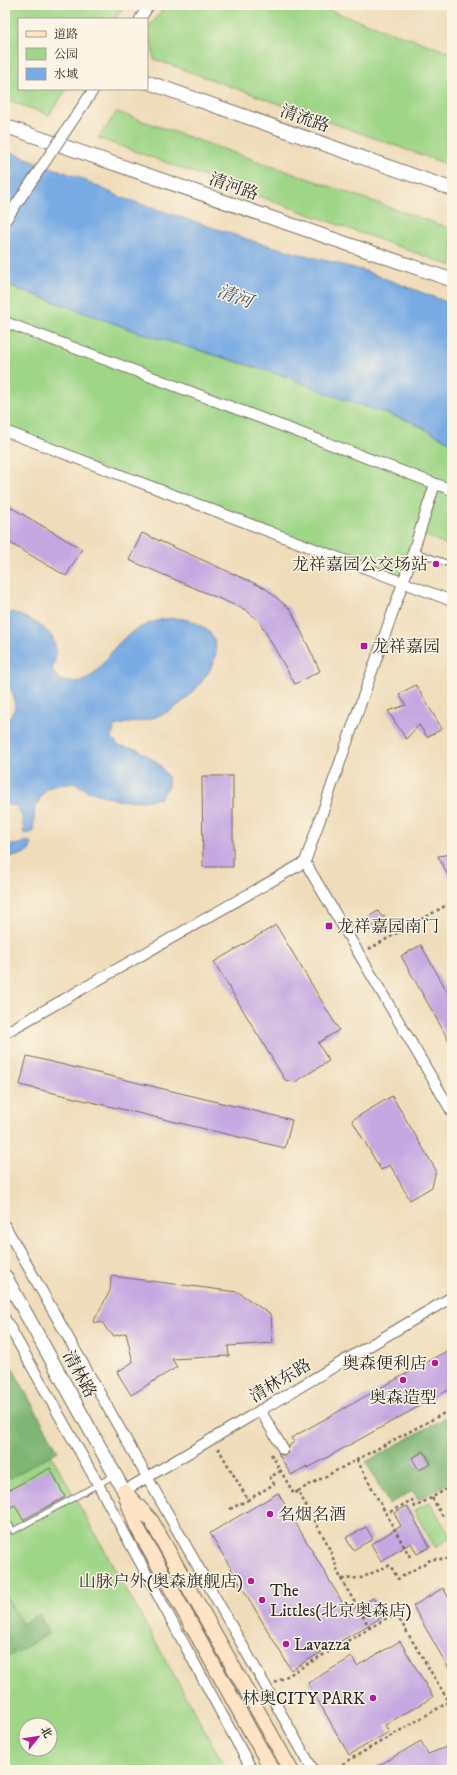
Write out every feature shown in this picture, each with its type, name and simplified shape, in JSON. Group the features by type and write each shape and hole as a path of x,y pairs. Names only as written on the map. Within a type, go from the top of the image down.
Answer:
{"main road":[{"path":"124,1491 151,1520 291,1770"},
{"path":"124,1491 137,1527 272,1770"}],"street":[{"path":"141,18 149,5"},
{"name":"清流路","path":"148,82 452,189"},
{"path":"5,221 93,90"},
{"name":"清河路","path":"5,126 452,280"},
{"path":"5,322 452,490"},
{"path":"5,432 452,601"},
{"path":"5,1033 305,862 403,583 435,484"},
{"path":"305,862 452,1112"},
{"path":"5,1226 313,1770"},
{"name":"清林路","path":"5,1276 116,1474 124,1491"},
{"name":"清林东路","path":"124,1491 452,1297"},
{"path":"5,1319 98,1484 252,1770"},
{"path":"260,1410 283,1449"}],"lane":[{"path":"413,551 452,565"},
{"path":"5,1529 10,1526 13,1531 116,1474"}],"path":[{"path":"360,954 452,902"},
{"path":"269,1451 294,1494 452,1409"},
{"path":"212,1439 248,1500"},
{"path":"357,1460 410,1557"},
{"path":"230,1509 274,1484 270,1477 281,1471"},
{"path":"386,1514 412,1500 415,1506 452,1486"},
{"path":"298,1491 328,1543 341,1579 370,1628"},
{"path":"432,1498 442,1515 452,1509"},
{"path":"341,1579 361,1578 390,1565 398,1579 432,1559 452,1559"},
{"path":"266,1688 387,1618 398,1617 452,1707"},
{"path":"332,1770 449,1702"}],"green space":[{"path":"5,5 125,5 116,18 18,18 18,90 66,90 49,115 5,99"},
{"path":"166,5 314,5 452,53 452,166 154,59 149,27"},
{"path":"117,112 452,229 452,266 98,138"},
{"path":"5,284 141,333 288,377 332,395 412,422 452,443 452,547 417,532 403,583 5,431"},
{"path":"5,1355 58,1451 10,1478 5,1470"},
{"path":"5,1372 227,1770 5,1770"},
{"path":"452,1414 452,1481 418,1500 413,1491 389,1504 366,1462","holes":["424,1451 431,1463 419,1470 412,1458"]},
{"path":"430,1502 451,1538 435,1547 414,1511"},
{"path":"5,1594 22,1624 39,1614 49,1633 5,1659"}],"water":[{"name":"清河","path":"5,150 80,178 120,197 259,243 365,271 452,304 452,443 412,422 334,396 288,377 141,333 5,284"},
{"path":"13,612 34,622 46,630 51,636 56,652 52,671 61,680 70,682 78,682 92,675 124,638 142,626 152,622 163,619 184,619 200,625 212,635 216,646 214,661 205,678 187,698 166,713 147,720 114,726 112,738 119,746 137,749 158,763 168,777 168,787 160,798 143,801 118,800 88,791 76,783 47,788 35,806 33,832 24,834 22,816 16,806 5,805 5,718 10,718 15,708 13,694 5,680 5,615"},
{"path":"27,841 32,843 29,851 14,856 5,854 5,843 15,845"}],"building":[{"path":"5,504 82,549 66,576 5,540"},
{"path":"142,533 265,588 291,610 320,671 295,684 259,621 246,610 129,560"},
{"path":"416,685 442,729 427,737 419,725 406,739 388,711 406,705 399,694"},
{"path":"202,776 233,776 233,867 203,867"},
{"path":"452,854 452,883 438,856"},
{"path":"378,911 382,917 385,916 393,929 382,935 379,930 374,933 365,919"},
{"path":"276,925 339,1030 318,1043 329,1061 295,1082 285,1080 214,962"},
{"path":"421,945 452,1000 452,1046 401,956"},
{"path":"27,1056 292,1120 285,1148 20,1085"},
{"path":"392,1096 436,1170 432,1187 410,1200 390,1165 381,1170 352,1120"},
{"path":"111,1276 238,1292 271,1315 273,1343 228,1346 229,1356 172,1359 177,1367 131,1395 117,1372 133,1362 126,1333 114,1336 107,1330 103,1323 93,1322 110,1291"},
{"path":"452,1348 452,1388 308,1468 307,1466 291,1475 278,1453 283,1455 288,1453 289,1446 294,1442 291,1438"},
{"path":"424,1451 431,1464 419,1470 412,1458"},
{"path":"50,1468 65,1497 23,1520 15,1505 5,1510 5,1492"},
{"path":"278,1493 348,1612 373,1598 384,1616 291,1670 210,1533"},
{"path":"407,1506 430,1547 417,1554 411,1543 381,1561 371,1544 401,1526 394,1513"},
{"path":"366,1527 373,1539 353,1550 346,1538"},
{"path":"443,1588 452,1604 452,1674 413,1606"},
{"name":"林奥CITY PARK","path":"400,1641 433,1697 385,1725 389,1732 349,1755 308,1683 352,1657 357,1666"},
{"path":"421,1741 428,1754 452,1745 452,1770 371,1770"}],"place":[{"name":"龙祥嘉园公交场站","path":"436,564"},
{"name":"龙祥嘉园","path":"364,646"},
{"name":"龙祥嘉园南门","path":"329,926"},
{"name":"奥森便利店","path":"435,1363"},
{"name":"奥森造型","path":"403,1380"},
{"name":"名烟名酒","path":"270,1514"},
{"name":"山脉户外(奥森旗舰店)","path":"251,1581"},
{"name":"The Littles(北京奥森店)","path":"262,1600"},
{"name":"Lavazza","path":"286,1644"},
{"name":"林奥CITY PARK","path":"373,1698"}]}
